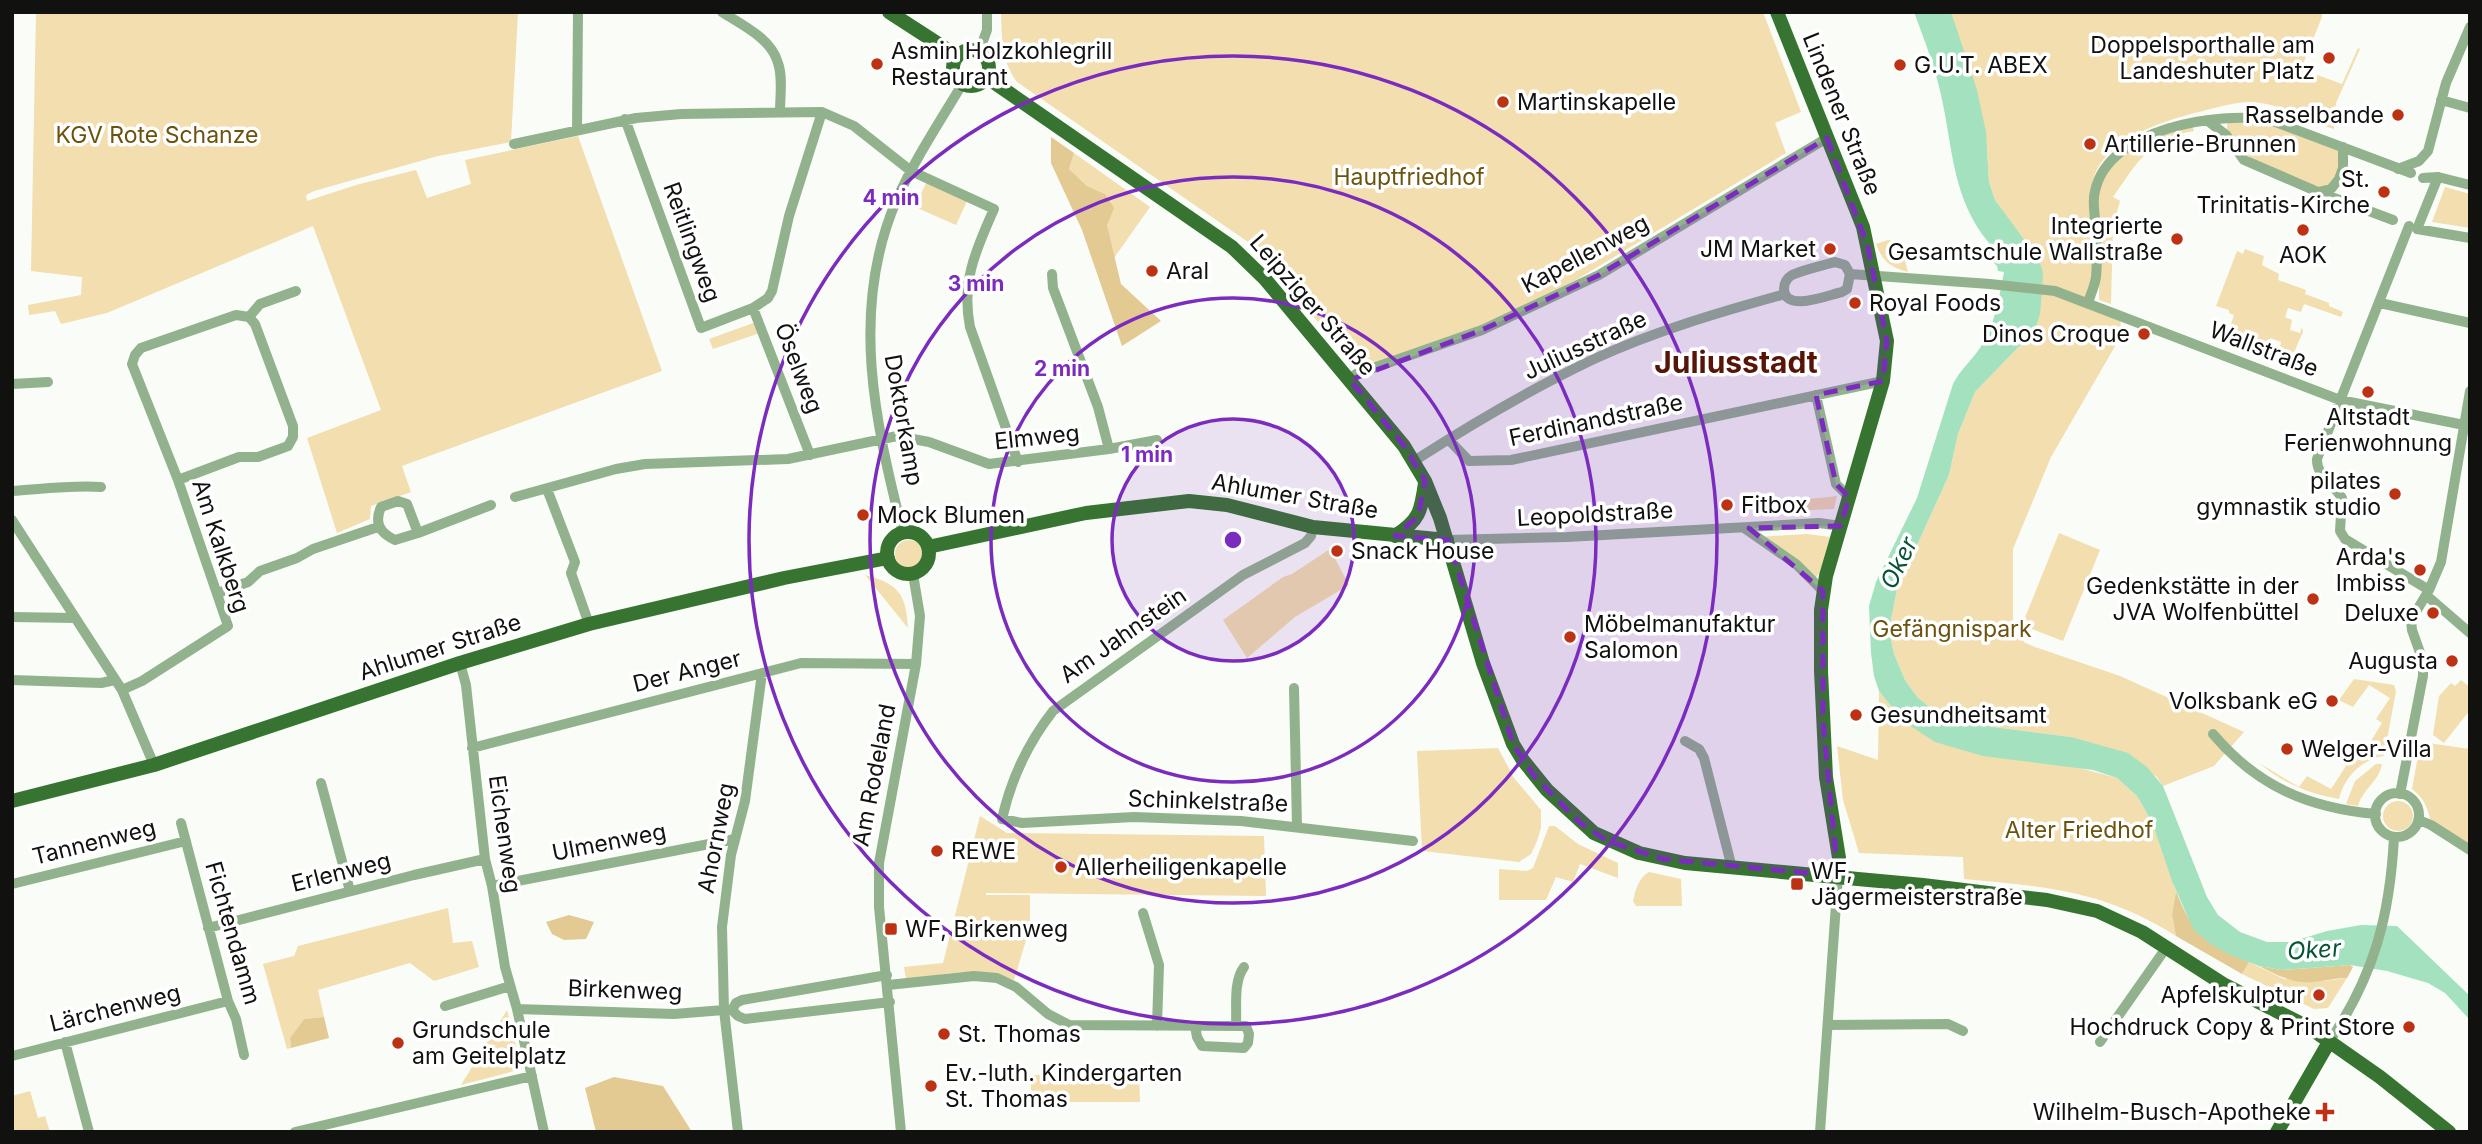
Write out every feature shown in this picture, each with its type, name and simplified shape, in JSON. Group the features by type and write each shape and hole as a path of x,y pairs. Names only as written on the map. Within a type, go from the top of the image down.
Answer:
{"main road":[{"path":"889,12 957,56"},
{"name":"Lindener Straße","path":"1777,12 1863,227 1887,341 1883,381 1823,591 1820,640 1823,720 1826,777 1839,858 1838,876"},
{"path":"968,50 979,52 988,61 986,77 976,85 963,83 954,71 957,56 968,50"},
{"name":"Leipziger Straße","path":"986,77 1232,247 1265,279 1393,430 1425,481 1447,540 1496,703 1513,744 1534,776 1580,823 1607,841 1662,859 2011,895 2084,906 2116,918 2197,969 2310,1028 2381,1077 2449,1132"},
{"path":"1395,536 1418,516 1425,481"},
{"name":"Ahlumer Straße","path":"928,547 1050,519 1177,501 1227,505 1313,527 1447,540"},
{"path":"903,533 919,535 928,547 928,561 922,569 914,573 897,571 888,558 889,544 903,533"},
{"name":"Ahlumer Straße","path":"12,801 154,765 460,663 589,624 773,580 888,558"},
{"path":"2277,1132 2329,1042"}],"street":[{"path":"577,129 578,12"},
{"path":"722,12 762,38 772,49 779,64 780,113"},
{"path":"979,52 987,30 987,12"},
{"path":"2398,169 2425,155 2446,83 2470,27"},
{"name":"Doktorkamp","path":"903,533 871,370 870,318 881,247 897,199 963,83"},
{"path":"2441,100 2470,108"},
{"path":"514,144 625,119 681,114 822,112 854,126 911,172 994,209 968,276 967,309 1018,462"},
{"name":"Öselweg","path":"810,455 753,309 768,298 772,291 789,216 822,112"},
{"path":"2088,302 2096,277 2094,192 2107,166 2140,139 2164,130 2208,121 2241,117 2270,120 2411,173"},
{"name":"Reitlingweg","path":"625,119 701,328 753,309"},
{"path":"2208,121 2226,135 2244,160 2393,220"},
{"name":"Kapellenweg","path":"1350,380 1356,374 1482,330 1599,275 1826,138"},
{"path":"2318,192 2331,189 2339,179 2343,168 2343,147"},
{"path":"2438,177 2409,229 2317,459 2317,466 2319,472 2343,498 2340,531 2345,539 2428,592 2470,633"},
{"path":"2423,178 2438,177 2470,185"},
{"path":"2409,229 2470,238"},
{"name":"Wallstraße","path":"1785,293 1785,283 1792,275 1835,262 1844,265 1850,274 2055,291 2340,400 2466,421"},
{"path":"1052,274 1053,288 1098,407 1109,449"},
{"path":"1785,293 1792,301 1797,302 1842,292 1849,284 1850,274"},
{"path":"178,480 239,457 258,457 288,446 293,438 293,426 255,324 249,317 260,304 296,291"},
{"name":"Juliusstraße","path":"1414,461 1596,358 1671,328 1785,293"},
{"path":"2380,303 2470,323"},
{"name":"Am Kalkberg","path":"122,690 142,681 228,626 178,480 132,363 141,348 236,315 249,317"},
{"name":"Ferdinandstraße","path":"1449,440 1464,457 1477,463 1511,460 1883,381"},
{"path":"12,384 48,382"},
{"path":"2400,794 2423,676 2423,661 2411,620 2428,592 2441,562 2470,391"},
{"path":"1816,395 1836,484 1849,497"},
{"name":"Elmweg","path":"883,439 897,436 911,438 989,464 1018,462 1157,440"},
{"path":"514,497 604,471 645,464 788,459 883,439"},
{"path":"12,491 77,485 101,487"},
{"path":"547,489 575,562 571,573 589,624"},
{"path":"418,533 407,504 398,501 381,507 377,515 378,527 386,536 395,540 418,533 491,505"},
{"path":"12,520 122,690 154,765"},
{"name":"Leopoldstraße","path":"1447,540 1567,537 1819,523 1840,526"},
{"path":"218,593 248,582 260,571 297,558 313,549 378,527"},
{"name":"Am Jahnstein","path":"1002,819 1017,770 1034,737 1054,711 1242,575 1306,544 1313,527"},
{"path":"1744,528 1796,564 1823,591"},
{"name":"Am Rodeland","path":"901,1132 879,907 879,863 916,664 920,616 914,573"},
{"path":"12,617 75,618"},
{"name":"Der Anger","path":"472,748 801,663 820,661 916,664"},
{"name":"Eichenweg","path":"460,663 466,685 485,859 492,886 497,928 544,1132"},
{"name":"Ahornweg","path":"738,1132 722,927 735,839 745,801 762,673"},
{"path":"12,680 101,683 116,680"},
{"path":"1294,688 1297,826"},
{"path":"2213,734 2244,766 2280,790 2330,807 2376,814"},
{"path":"1685,741 1699,749 1704,758 1732,868"},
{"path":"321,783 350,891"},
{"path":"2400,794 2410,797 2417,805 2418,820 2411,832 2394,837 2382,830 2377,823 2376,814 2384,799 2400,794"},
{"name":"Schinkelstraße","path":"1002,819 1021,823 1134,817 1174,818 1297,826 1413,841"},
{"path":"2418,820 2431,825 2470,850"},
{"name":"Fichtendamm","path":"181,823 244,1055"},
{"path":"2329,1042 2357,996 2377,950 2392,867 2394,837"},
{"name":"Ulmenweg","path":"492,886 735,839"},
{"name":"Tannenweg","path":"12,884 186,841"},
{"name":"Erlenweg","path":"208,928 485,859"},
{"path":"1820,1132 1838,876"},
{"path":"1143,913 1159,965 1157,1026"},
{"path":"2100,1042 2166,947"},
{"path":"1195,1026 1202,1046 1244,1048 1248,1044 1246,1026 1236,1025 1237,988 1240,972 1244,967"},
{"name":"Birkenweg","path":"728,1010 741,1000 887,980 974,975 997,978 1016,987 1048,1014 1069,1025 1236,1025"},
{"path":"444,1006 510,986"},
{"name":"Lärchenweg","path":"12,1056 228,1001"},
{"name":"Birkenweg","path":"517,1009 674,1014 728,1010 745,1019 890,1002"},
{"path":"1828,1025 1948,1024 1963,1031"},
{"path":"65,1042 89,1132"},
{"path":"296,1132 533,1076"}],"highlighted area":[{"path":"1827,138 1868,247 1887,341 1883,381 1816,395 1836,484 1849,497 1841,526 1749,528 1823,591 1823,720 1838,876 1662,859 1607,841 1580,823 1534,776 1513,744 1448,540 1395,536 1418,516 1425,481 1404,446 1350,380 1482,330 1599,275"}],"green space":[{"name":"KGV Rote Schanze","path":"36,12 518,12 511,142 438,156 314,191 306,195 307,201 416,170 427,198 471,184 465,160 578,136 662,371 402,466 411,492 371,506 370,519 337,533 307,438 381,410 313,226 107,313 61,324 55,311 29,315 28,305 81,295 82,277 31,271"},
{"name":"Hauptfriedhof","path":"1001,12 1763,12 1801,112 1775,123 1786,153 1576,280 1482,327 1359,369 1248,242 1017,82 1005,57"},
{"name":"Gefängnispark","path":"1951,12 2322,12 2301,69 2342,84 2358,48 2360,49 2336,103 2334,129 2262,103 2233,104 2169,120 2133,136 2104,160 2095,175 2092,192 2120,153 2191,123 2194,131 2166,139 2146,154 2113,197 2120,201 2113,226 2111,304 2099,300 2099,217 2096,277 2088,302 2121,317 2120,334 2051,457 2013,549 2013,620 2016,632 2025,643 2120,676 2244,732 2214,766 2163,786 2156,776 2071,737 1993,727 1936,712 1918,698 1905,680 1894,654 1889,630 1897,589 1949,475 1958,434 1975,392 2035,330 2032,250 2021,239 1995,200 1989,182 1987,147"},
{"path":"2228,117 2241,117 2343,147 2339,179 2318,192 2244,160 2226,135"},
{"path":"1074,153 1150,207 1114,258 1107,225 1105,194 1087,186 1069,169"},
{"path":"928,179 969,197 956,225 915,207"},
{"path":"2445,187 2470,194 2470,228 2432,222"},
{"path":"1888,240 1900,242 1908,272 1892,266 1881,255 1876,244"},
{"path":"2245,249 2264,256 2262,265 2279,274 2278,280 2306,290 2305,294 2329,303 2329,306 2343,312 2341,317 2304,304 2301,312 2288,308 2285,317 2292,320 2290,330 2300,333 2302,327 2303,332 2292,357 2279,352 2281,342 2270,338 2266,350 2234,337 2238,326 2231,324 2234,315 2229,313 2229,310 2216,306 2237,251 2243,254"},
{"path":"756,322 760,333 713,349 709,339"},
{"path":"1837,496 1834,509 1767,512 1764,504"},
{"path":"2059,533 2100,550 2063,641 2022,625"},
{"path":"1807,534 1830,537 1820,573 1813,580 1757,537"},
{"path":"909,540 919,544 923,554 919,564 909,568 899,564 895,554 899,544"},
{"path":"1330,549 1349,585 1295,617 1247,658 1223,620 1283,577"},
{"path":"865,575 886,582 898,592 905,607 908,628"},
{"path":"2354,679 2394,685 2396,691 2384,756 2368,761 2355,770 2345,783 2339,799 2297,787 2259,763 2299,787 2307,776 2331,789 2346,766 2343,763 2345,759 2353,764 2366,743 2369,744 2382,723 2376,719 2390,698 2369,685 2353,707 2339,700"},
{"path":"2461,680 2470,687 2470,710 2444,743 2433,735 2439,696 2451,683 2455,686"},
{"name":"Alter Friedhof","path":"1879,691 1903,721 2117,778 2137,796 2152,822 2176,891 2172,915 2176,936 2124,909 2074,893 1964,879 1963,857 1859,853 1843,800 1837,746 1878,760"},
{"path":"2428,743 2470,749 2470,850 2431,825 2426,805 2412,789 2420,745"},
{"path":"1498,748 1514,778 1541,810 1541,828 1531,854 1519,862 1422,851 1417,751"},
{"path":"2376,764 2382,764 2380,770 2358,806 2346,804 2355,781"},
{"path":"2398,801 2409,805 2413,816 2409,827 2398,831 2387,827 2383,816 2387,805"},
{"path":"980,816 1007,833 1264,836 1266,896 986,893 1030,895 1030,927 1014,980 1001,975 974,972 906,980 904,967 943,963"},
{"path":"1549,826 1555,826 1578,844 1618,863 1618,878 1580,864 1573,882 1556,877 1546,900 1499,900 1499,869 1527,871 1533,868"},
{"path":"1649,872 1681,879 1682,906 1636,906 1633,901 1636,889"},
{"path":"448,908 453,943 472,941 479,967 434,981 410,963 318,990 324,1017 304,1019 290,1038 291,1048 287,1049 263,964 294,956 298,946"},
{"path":"2249,962 2284,979 2323,981 2347,978 2328,1008 2314,1009 2242,974"},
{"path":"507,1010 522,1069 461,1085"},
{"path":"1139,1074 1140,1102 1032,1102 1030,1075"},
{"path":"30,1091 38,1118 45,1116 50,1132 12,1132 12,1096"}],"shaded area":[{"path":"1051,137 1074,153 1069,169 1087,186 1105,194 1114,208 1107,225 1121,284 1161,321 1122,346 1082,230 1051,163"},
{"path":"2176,891 2188,918 2202,936 2221,950 2249,962 2242,974 2176,936 2172,915"},
{"path":"569,915 594,922 586,939 564,940 552,934 546,922"},
{"path":"2350,965 2353,967 2347,978 2306,982 2285,978 2259,966 2281,970"},
{"path":"324,1017 329,1038 291,1048 290,1038 304,1019"},
{"path":"614,1077 663,1086 692,1132 596,1132 585,1088"}],"water":[{"name":"Oker","path":"1914,12 1951,12 1977,90 1986,132 1989,182 1995,200 2039,260 2043,273 2040,314 2035,330 1975,392 1958,434 1949,475 1897,589 1889,630 1894,654 1905,680 1918,698 1936,712 1993,727 2071,737 2128,753 2147,767 2163,786 2207,897 2218,915 2240,932 2267,942 2291,942 2327,931 2361,925 2397,926 2470,996 2470,1020 2445,993 2428,983 2387,971 2350,965 2281,970 2259,966 2228,954 2193,929 2172,881 2152,822 2137,796 2117,778 2093,770 1983,756 1935,742 1903,721 1879,691 1871,653 1869,606 1876,582 1917,498 1953,384 1980,348 1989,330 2004,272 1998,271 1988,257 1989,243 1977,226 1961,191 1939,85"}],"place":[{"name":"Doppelsporthalle am Landeshuter Platz","path":"2329,58"},
{"name":"Asmin Holzkohlegrill Restaurant","path":"877,64"},
{"name":"G.U.T. ABEX","path":"1900,65"},
{"name":"Martinskapelle","path":"1503,102"},
{"name":"Rasselbande","path":"2398,115"},
{"name":"Artillerie-Brunnen","path":"2090,144"},
{"name":"St. Trinitatis-Kirche","path":"2384,192"},
{"name":"AOK","path":"2303,230"},
{"name":"Integrierte Gesamtschule Wallstraße","path":"2177,239"},
{"name":"JM Market","path":"1830,249"},
{"name":"Aral","path":"1152,271"},
{"name":"Royal Foods","path":"1855,303"},
{"name":"Dinos Croque","path":"2144,334"},
{"name":"Altstadt Ferienwohnung","path":"2368,392"},
{"name":"pilates gymnastik studio","path":"2395,494"},
{"name":"Fitbox","path":"1727,505"},
{"name":"Mock Blumen","path":"863,515"},
{"name":"Snack House","path":"1337,551"},
{"name":"Arda's Imbiss","path":"2420,570"},
{"name":"Gedenkstätte in der JVA Wolfenbüttel","path":"2313,599"},
{"name":"Deluxe","path":"2433,613"},
{"name":"Möbelmanufaktur Salomon","path":"1570,637"},
{"name":"Augusta","path":"2452,661"},
{"name":"Volksbank eG","path":"2332,701"},
{"name":"Gesundheitsamt","path":"1856,715"},
{"name":"Welger-Villa","path":"2287,749"},
{"name":"REWE","path":"937,851"},
{"name":"Allerheiligenkapelle","path":"1061,867"},
{"name":"WF, Jägermeisterstraße","path":"1797,884"},
{"name":"WF, Birkenweg","path":"891,929"},
{"name":"Apfelskulptur","path":"2319,995"},
{"name":"Hochdruck Copy & Print Store","path":"2409,1027"},
{"name":"St. Thomas","path":"944,1034"},
{"name":"Grundschule am Geitelplatz","path":"398,1043"},
{"name":"Ev.-luth. Kindergarten St. Thomas","path":"931,1086"},
{"name":"Wilhelm-Busch-Apotheke","path":"2325,1112"}],"district":[{"name":"Juliusstadt","path":"1736,363"}]}
